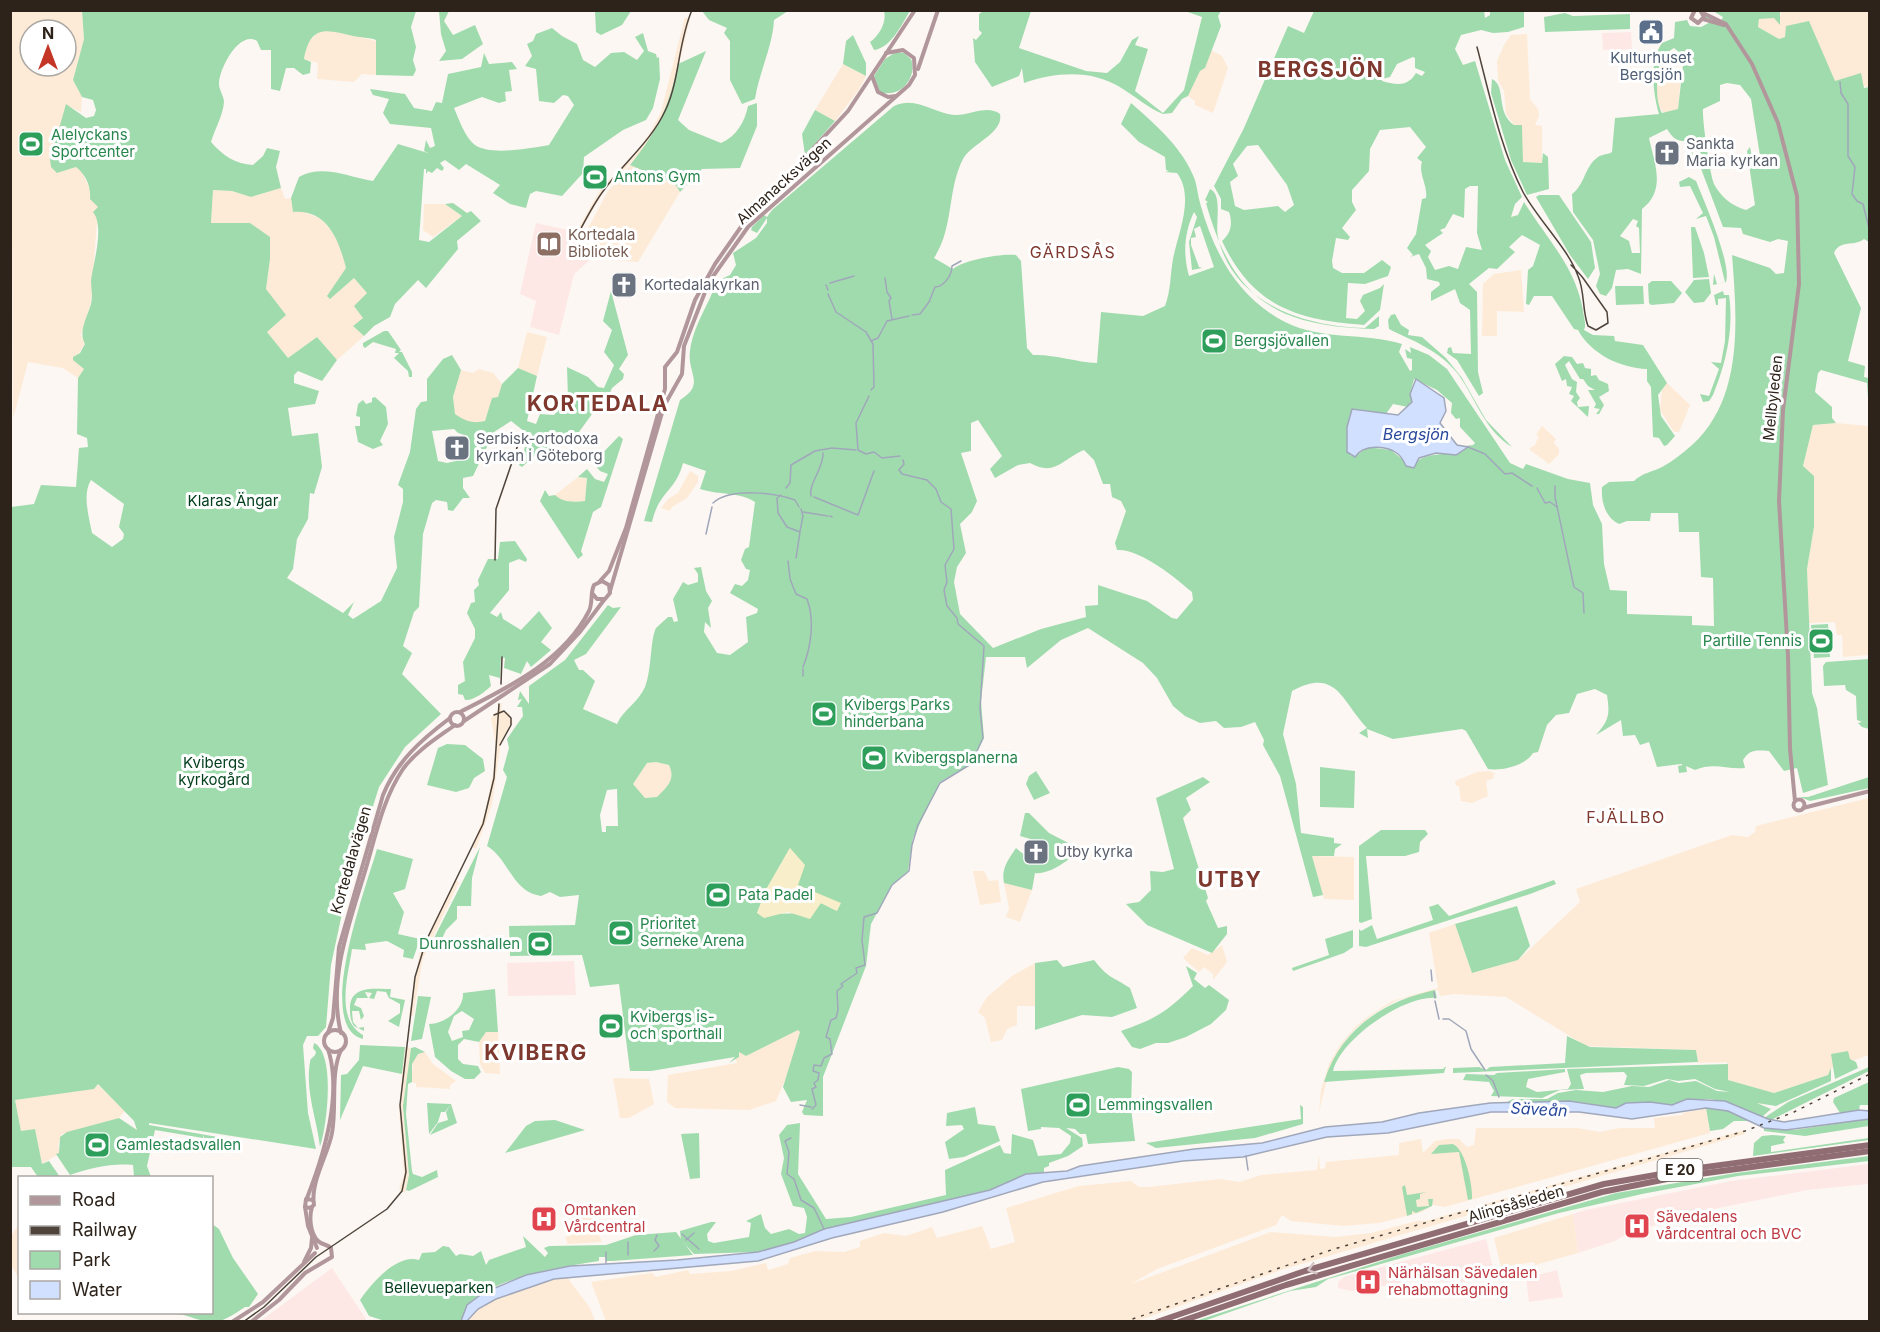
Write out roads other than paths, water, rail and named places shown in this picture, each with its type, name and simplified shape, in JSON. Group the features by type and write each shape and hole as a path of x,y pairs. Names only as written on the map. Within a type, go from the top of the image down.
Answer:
{"highway":[{"name":"E 20","path":"1157,1322 1305,1271 1604,1184 1684,1170 1869,1145"},
{"name":"Alingsåsleden","path":"1179,1322 1286,1285 1602,1192 1677,1177 1869,1151"}],"main road":[{"path":"915,10 871,75 878,92 888,97 897,96 915,75 938,10"},
{"path":"1695,11 1691,16 1693,21 1700,22 1703,19 1727,27"},
{"path":"1701,11 1703,19"},
{"name":"Mellbyleden","path":"1701,11 1719,19 1742,46 1772,109 1790,165 1798,206 1799,284 1784,398 1779,501 1788,656 1789,738 1794,787 1800,802 1819,802 1869,791"},
{"path":"886,53 900,49 909,53 915,61 915,75"},
{"name":"Almanacksvägen","path":"600,581 609,571 626,528 665,378 664,370 678,350 695,300 715,264 743,224 835,127 871,75"},
{"name":"Almanacksvägen","path":"610,591 664,406 682,374 683,351 709,282 730,249 767,209 897,96"},
{"path":"671,361 677,360 682,365"},
{"path":"665,378 670,382 677,381"},
{"path":"600,581 608,584 610,591 605,599 597,599 592,593 594,585 600,581"},
{"name":"Kortedalavägen","path":"316,1250 304,1202 329,1125 332,1065 324,1040 333,1017 339,947 383,795 393,775 412,749 453,713 460,712 515,683 553,654 582,621 590,608 592,593"},
{"name":"Kortedalavägen","path":"323,1244 313,1231 312,1207 333,1125 336,1064 346,1041 341,1033 338,997 343,951 385,804 397,779 412,758 455,725 550,664 579,633 605,599"},
{"path":"460,712 464,721"},
{"path":"450,718 455,725"},
{"path":"328,1033 335,1031 341,1033"},
{"path":"327,1049 334,1052 341,1050"},
{"path":"307,1198 313,1200"},
{"path":"305,1207 312,1207"},
{"path":"304,1263 312,1248 312,1237"},
{"path":"232,1322 263,1302 323,1244 330,1246 333,1252 331,1258 305,1273 274,1304 251,1322"},
{"path":"316,1250 318,1260 324,1262"}],"water":[{"name":"Bergsjön","path":"1416,379 1444,398 1446,411 1440,423 1457,445 1468,447 1456,455 1436,453 1419,458 1414,468 1406,466 1399,455 1388,449 1369,448 1355,457 1347,452 1347,427 1352,409 1398,415 1412,402 1410,394"},
{"name":"Säveån","path":"1687,1099 1725,1101 1768,1119 1784,1122 1859,1110 1869,1111 1869,1119 1786,1130 1764,1128 1728,1111 1706,1108 1632,1119 1579,1112 1491,1112 1388,1133 1327,1137 1243,1157 1183,1161 1043,1182 943,1212 832,1238 758,1261 554,1279 496,1299 478,1309 467,1321 461,1321 467,1305 483,1293 526,1275 570,1266 677,1260 758,1252 794,1242 824,1229 990,1190 1026,1174 1067,1171 1080,1166 1194,1149 1262,1143 1325,1127 1382,1122 1419,1113 1490,1103 1569,1101 1616,1108 1626,1103 1650,1102 1672,1105"}],"waterway":[{"path":"1840,82 1841,93 1848,104 1848,156 1855,167 1852,194 1857,201 1863,204 1870,232"},
{"path":"912,315 920,314 929,302 935,287 944,283 951,273 952,266 961,261"},
{"path":"830,283 854,276"},
{"path":"885,278 887,292 891,298 889,301 892,319"},
{"path":"826,285 828,290"},
{"path":"828,294 836,312 866,332 873,344 874,387 871,390"},
{"path":"871,341 878,338 887,321 909,316"},
{"path":"869,396 856,423 858,450 866,454 874,452 882,458 900,456"},
{"path":"1468,447 1485,454 1505,474 1512,473 1532,486"},
{"path":"786,488 790,483 791,465 815,451 832,448 856,450"},
{"path":"811,496 823,453"},
{"path":"812,1109 816,1105 812,1089 816,1087 814,1083 818,1080 819,1073 813,1071 814,1065 821,1066 824,1058 832,1054 830,1039 826,1037 831,1020 836,1018 838,1010 837,991 843,986 841,984 857,973 856,968 865,965 862,940 864,917 877,913 892,885 909,871 912,845 918,825 940,783 971,764 983,738 980,709 984,646 958,624 957,618 947,606 944,590 947,582 945,565 954,549 951,509 941,502 936,489 927,480 902,474 899,470 904,464 903,460"},
{"path":"814,497 858,515 874,471"},
{"path":"1555,486 1555,497 1574,587 1583,593 1584,613"},
{"path":"1537,488 1545,503 1550,502 1557,507"},
{"path":"713,503 731,495 753,493 776,495 795,500 799,507"},
{"path":"781,495 777,498 778,513 787,527 800,532 796,558"},
{"path":"706,534 712,507"},
{"path":"800,531 803,516 801,509"},
{"path":"803,512 828,516"},
{"path":"788,561 790,578"},
{"path":"790,579 796,594 807,599 811,616 810,642 803,667"},
{"path":"803,669 803,676"},
{"path":"1431,970 1432,981"},
{"path":"1434,992 1435,998"},
{"path":"1435,1001 1439,1019"},
{"path":"1443,1019 1449,1019 1466,1031 1471,1049 1485,1070"},
{"path":"1486,1075 1493,1081 1499,1097"},
{"path":"800,1105 811,1107"},
{"path":"791,1138 785,1141 789,1152 787,1174 794,1179 801,1200 814,1208 824,1229"},
{"path":"1246,1156 1248,1170"},
{"path":"686,1240 694,1233"},
{"path":"682,1234 699,1249"},
{"path":"654,1251 659,1246 655,1240 657,1235"},
{"path":"628,1242 628,1255"},
{"path":"606,1252 606,1263"}],"tram line":[{"path":"578,234 600,195 660,121 671,97 687,22 692,10"},
{"path":"1477,47 1496,121 1515,175 1529,202 1573,266 1578,276 1580,282 1588,326 1596,330 1608,323 1607,312 1583,278 1578,273 1576,270 1574,268 1571,265"},
{"path":"495,560 496,509 522,433"},
{"path":"501,684 502,657"},
{"path":"243,1322 264,1307 316,1257 387,1209 402,1191 406,1172 400,1105 415,977 426,941 483,824 494,778 499,704"},
{"path":"494,715 504,711 511,718 511,725 500,745"}],"railway":[{"path":"1124,1322 1334,1249 1745,1131 1794,1112 1870,1074"}],"place":[{"name":"Kulturhuset Bergsjön","path":"1651,32"},
{"name":"Alelyckans Sportcenter","path":"31,144"},
{"name":"Sankta Maria kyrkan","path":"1667,153"},
{"name":"Antons Gym","path":"595,177"},
{"name":"Kortedala Bibliotek","path":"549,244"},
{"name":"Kortedalakyrkan","path":"624,285"},
{"name":"Bergsjövallen","path":"1214,341"},
{"name":"Serbisk-ortodoxa kyrkan i Göteborg","path":"457,448"},
{"name":"Partille Tennis","path":"1821,641"},
{"name":"Kvibergs Parks hinderbana","path":"824,714"},
{"name":"Kvibergsplanerna","path":"874,758"},
{"name":"Utby kyrka","path":"1036,852"},
{"name":"Pata Padel","path":"718,895"},
{"name":"Prioritet Serneke Arena","path":"621,933"},
{"name":"Dunrosshallen","path":"540,944"},
{"name":"Kvibergs is- och sporthall","path":"611,1026"},
{"name":"Lemmingsvallen","path":"1078,1105"},
{"name":"Gamlestadsvallen","path":"97,1145"},
{"name":"Omtanken Vårdcentral","path":"544,1219"},
{"name":"Sävedalens vårdcentral och BVC","path":"1637,1226"},
{"name":"Närhälsan Sävedalen rehabmottagning","path":"1368,1282"}],"district":[{"name":"BERGSJÖN","path":"1321,70"},
{"name":"GÄRDSÅS","path":"1073,252"},
{"name":"KORTEDALA","path":"598,404"},
{"name":"FJÄLLBO","path":"1626,817"},
{"name":"UTBY","path":"1230,880"},
{"name":"KVIBERG","path":"536,1053"}],"park label":[{"name":"Klaras Ängar","path":"233,501"},
{"name":"Kvibergs kyrkogård","path":"214,772"},
{"name":"Bellevueparken","path":"439,1288"}]}
